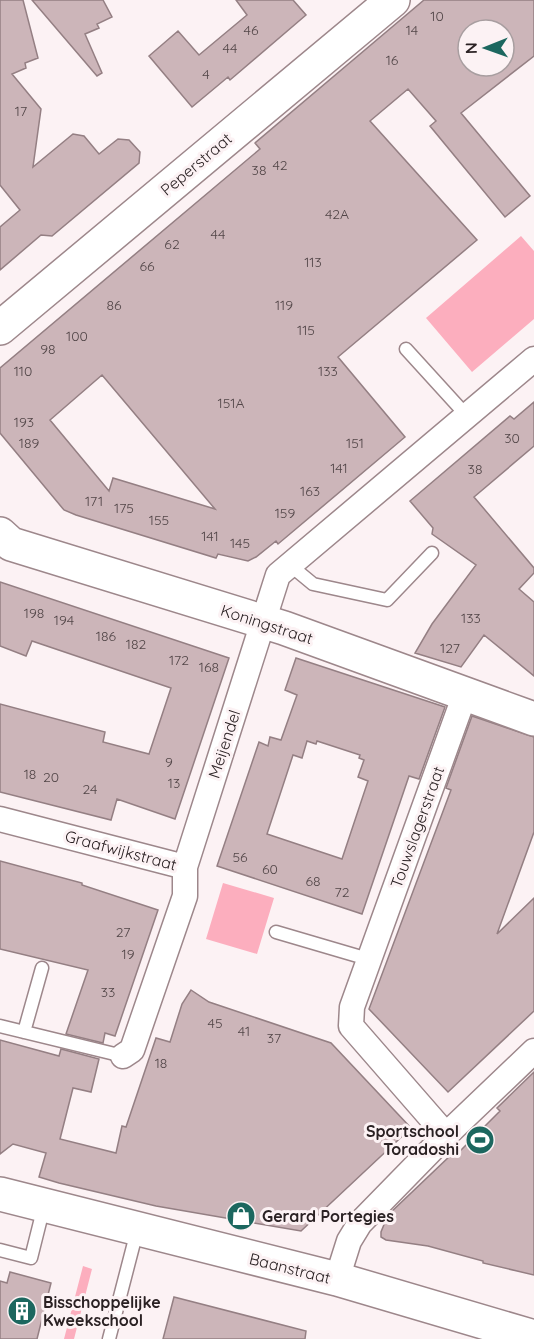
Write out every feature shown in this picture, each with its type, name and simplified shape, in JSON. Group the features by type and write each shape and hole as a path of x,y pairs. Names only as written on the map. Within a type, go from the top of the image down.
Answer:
{"street":[{"name":"Peperstraat","path":"0,327 382,4"},
{"name":"Meijendel","path":"185,867 278,575 534,359"},
{"name":"Koningstraat","path":"0,534 11,544 263,622 534,719"},
{"name":"Touwslagerstraat","path":"446,1134 351,1026 351,1007 465,694"},
{"name":"Graafwijkstraat","path":"0,819 185,867 184,896 181,906 132,1050 123,1056"},
{"path":"337,1279 348,1241 360,1223 446,1134 534,1051"},
{"name":"Baanstraat","path":"0,1194 337,1279 480,1325 534,1337"}],"lane":[{"path":"406,349 467,416"},
{"path":"290,566 313,584 387,600 432,553"},
{"path":"276,932 368,958"},
{"path":"24,1032 42,968"},
{"path":"0,1026 123,1056"},
{"path":"0,1250 32,1258 45,1205"},
{"path":"109,1339 138,1229"}],"shaded area":[{"path":"521,236 534,251 534,319 472,372 426,318"},
{"path":"223,883 274,898 257,954 206,939"},
{"path":"83,1266 92,1269 74,1339 64,1339"}],"building":[{"path":"0,0 23,0 38,58 25,63 26,68 12,74 41,109 33,167 73,134 84,136 99,154 118,139 129,140 140,152 139,163 52,236 41,235 0,270 0,227 20,210 0,185"},
{"path":"32,0 103,0 112,17 97,24 99,28 85,34 102,73 97,76"},
{"path":"236,0 293,0 306,15 230,80 228,77 192,107 149,56 178,31 199,55 247,15"},
{"path":"424,0 534,0 534,56 516,70 516,18 456,18 456,78 506,78 461,113 530,196 505,217 430,126 436,121 408,89 370,121 477,240 338,357 405,437 278,544 276,541 248,561 218,554 216,558 64,510 0,433 0,368 260,149 255,143","holes":["102,375 215,509 113,478 109,491 50,420"]},
{"path":"534,402 534,446 474,497 534,568 534,573 519,589 534,602 534,676 484,635 461,667 415,653 432,624 476,565 432,534 433,528 410,501 510,416 514,419"},
{"path":"0,582 229,658 175,819 117,799 111,820 0,792 0,704 105,732 103,742 149,754 171,688 32,641 26,656 0,646"},
{"path":"296,658 445,707 419,779 409,776 362,914 217,866 259,742 268,746 270,737 281,740 297,695 285,690","holes":["307,741 316,744 317,741 360,755 359,758 364,760 358,777 368,781 342,859 267,834 293,755 302,758"]},
{"path":"472,716 534,737 534,832 497,934 534,898 534,1011 448,1092 369,1009 451,790 446,788"},
{"path":"0,861 82,883 82,885 158,910 115,1036 105,1033 103,1043 66,1034 88,970 0,949"},
{"path":"191,990 209,1002 331,1043 411,1128 301,1231 156,1206 59,1183 39,1177 46,1153 13,1144 0,1154 0,1040 59,1056 61,1049 99,1059 91,1092 73,1088 60,1139 116,1153 122,1126 126,1127 156,1038 170,1042 182,1004"},
{"path":"534,1072 534,1275 483,1263 483,1261 428,1246 386,1240 381,1237 388,1215 451,1155 454,1157 500,1111 497,1108"},
{"name":"Bisschoppelijke Kweekschool","path":"10,1272 51,1283 37,1339 0,1339 0,1281 7,1283"},
{"path":"174,1297 306,1331 305,1339 163,1339"}],"place":[{"name":"Sportschool Toradoshi","path":"480,1140"},
{"name":"Gerard Portegies","path":"241,1216"},
{"name":"Bisschoppelijke Kweekschool","path":"22,1311"}]}
